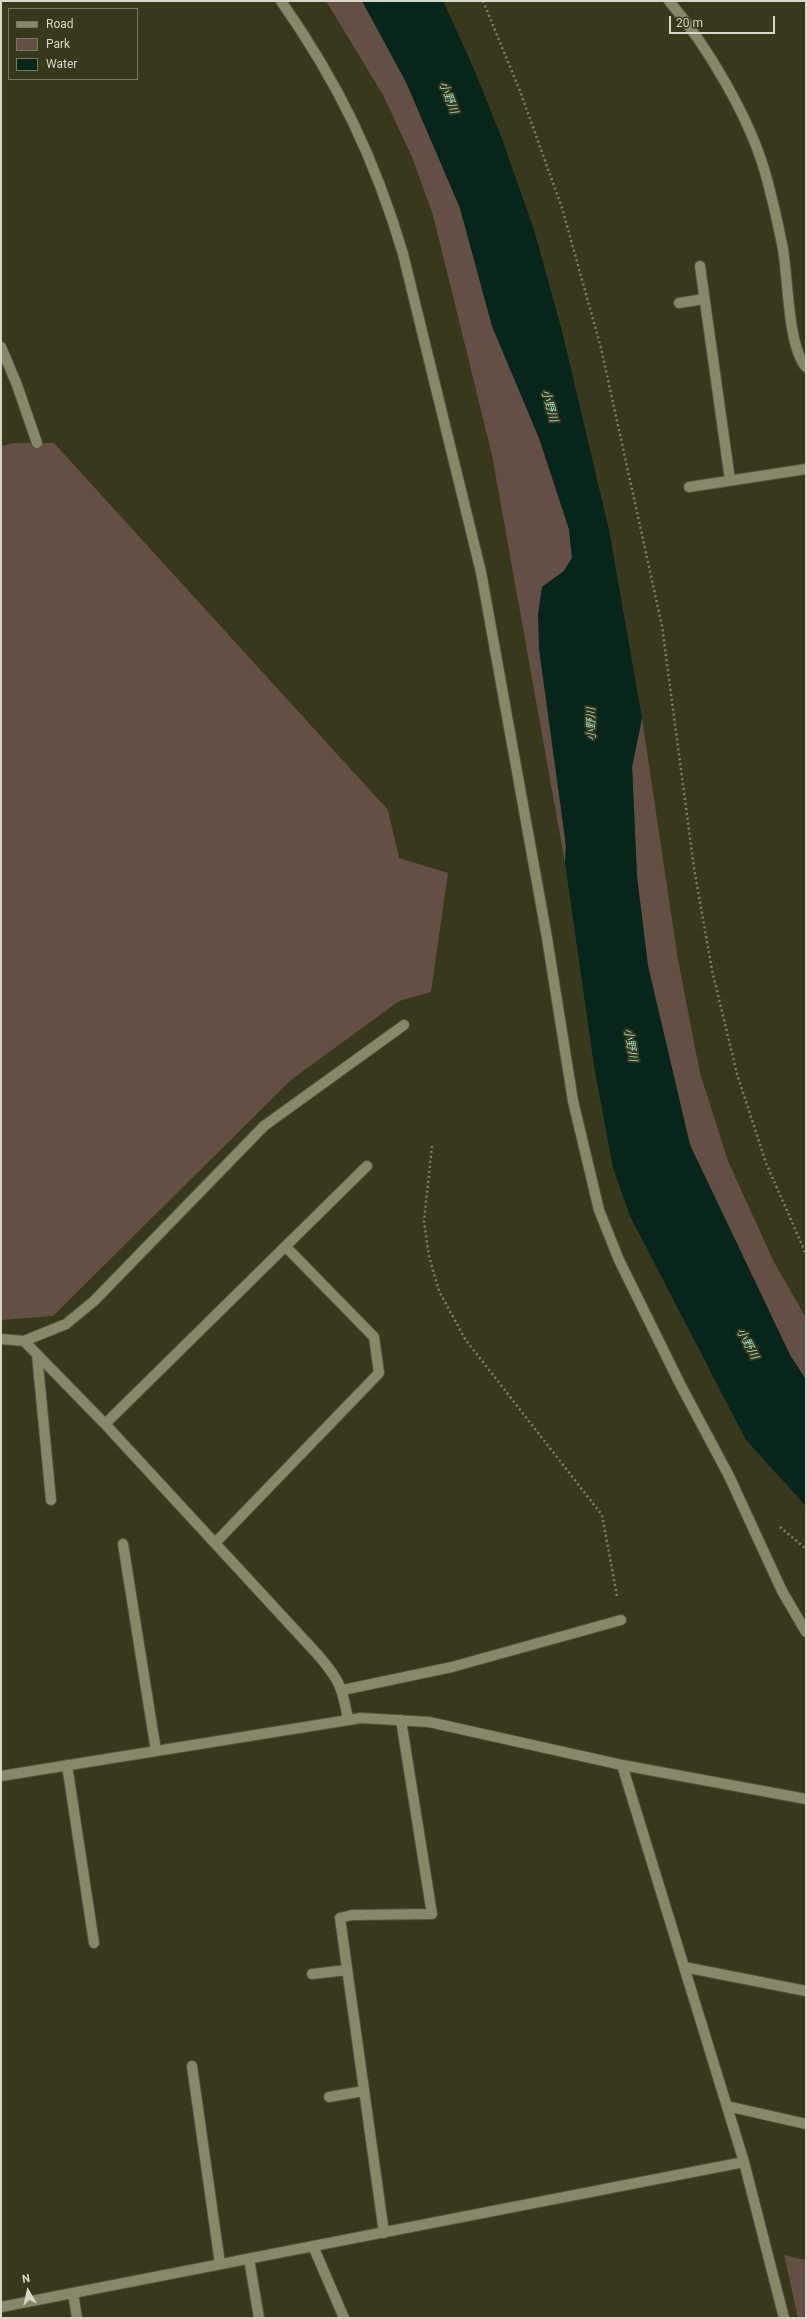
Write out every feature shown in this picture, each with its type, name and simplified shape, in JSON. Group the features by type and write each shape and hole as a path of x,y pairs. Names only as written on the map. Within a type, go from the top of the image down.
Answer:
{"street":[{"path":"281,1 329,75 359,131 389,206 403,254 481,572 547,938 573,1101 599,1210 619,1260 677,1377 729,1476 782,1591 806,1632"},
{"path":"670,1 705,47 748,128 765,172 783,250 795,347 806,367"},
{"path":"700,266 730,480"},
{"path":"679,303 704,299"},
{"path":"1,347 17,385 37,442"},
{"path":"689,487 806,469"},
{"path":"1,1339 24,1341 66,1324 94,1302 264,1126 404,1024"},
{"path":"105,1424 367,1166"},
{"path":"215,1543 379,1373 374,1337 286,1247"},
{"path":"24,1341 105,1424 319,1656 335,1675 343,1690 348,1719"},
{"path":"37,1356 51,1500"},
{"path":"123,1544 156,1751"},
{"path":"343,1690 452,1667 621,1620"},
{"path":"1,1776 348,1719 401,1720 429,1722 622,1765 806,1799"},
{"path":"384,2233 340,1918 352,1915 432,1914 401,1720"},
{"path":"67,1765 94,1943"},
{"path":"622,1765 744,2162 784,2318"},
{"path":"684,1967 806,1991"},
{"path":"312,1974 347,1970"},
{"path":"192,2066 220,2264"},
{"path":"329,2097 364,2091"},
{"path":"727,2106 806,2124"},
{"path":"1,2307 744,2162"},
{"path":"313,2246 344,2318"},
{"path":"249,2259 259,2318"},
{"path":"73,2293 77,2318"}],"path":[{"path":"483,1 520,91 562,208 601,348 662,626 694,868 712,970 736,1074 766,1163 806,1254"},
{"path":"432,1146 424,1221 429,1256 439,1291 465,1339 602,1515 621,1620"}],"green space":[{"path":"326,1 362,1 406,82 460,208 492,326 539,438 569,529 572,558 564,571 542,587 566,846 565,863 492,455 433,215 412,157 383,95"},
{"path":"15,443 54,443 388,810 399,858 448,873 431,992 399,1001 291,1080 53,1316 1,1320 1,446"},
{"path":"642,718 678,960 700,1073 728,1161 773,1260 806,1318 806,1380 790,1355 690,1145 648,966 637,877 632,767"},
{"path":"784,2255 806,2260 806,2318 798,2318"}],"water":[{"name":"小野川","path":"362,1 443,1 474,69 502,139 534,230 562,331 609,530 642,718 632,767 637,877 648,966 690,1145 790,1355 806,1380 806,1506 746,1440 630,1216 613,1168 594,1066 565,863 566,846 539,649 538,614 542,587 564,571 572,558 569,529 539,438 492,326 460,208 406,82"}]}
